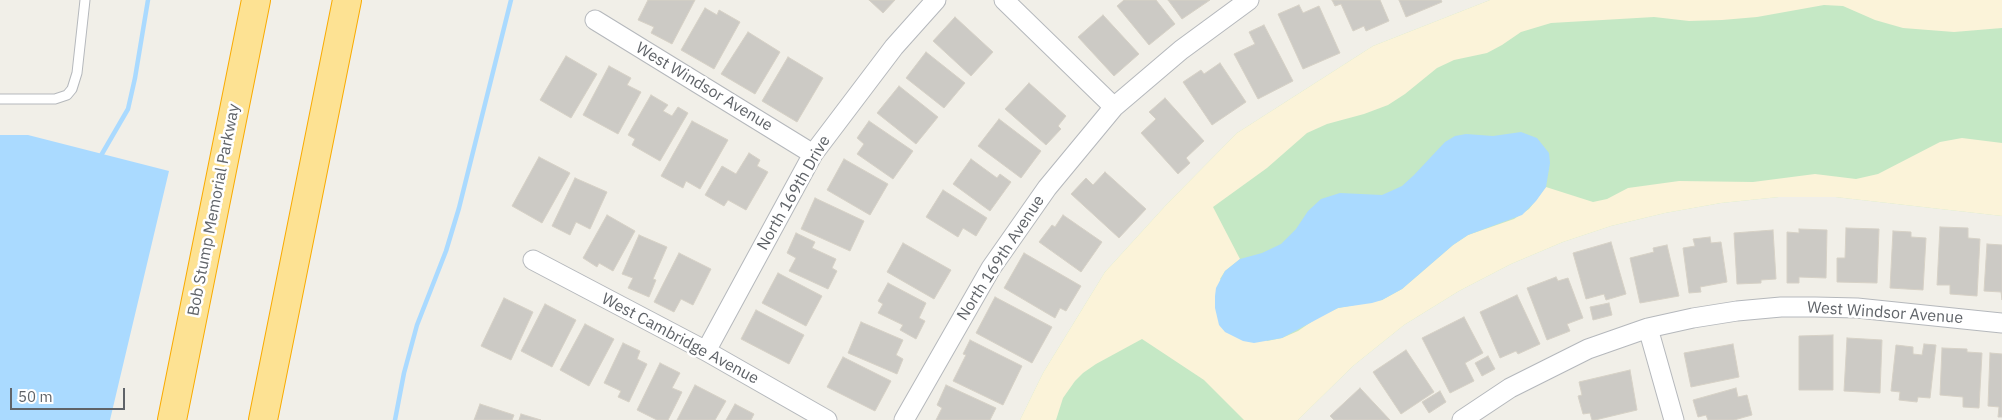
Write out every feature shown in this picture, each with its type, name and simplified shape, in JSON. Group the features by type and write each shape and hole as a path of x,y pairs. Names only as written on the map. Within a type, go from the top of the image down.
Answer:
{"highway":[{"name":"Bob Stump Memorial Parkway","path":"172,420 256,0"},
{"path":"264,420 347,0"}],"street":[{"name":"North 169th Drive","path":"706,351 813,154 894,47 936,0"},
{"path":"1004,0 1114,107"},
{"name":"North 169th Avenue","path":"904,420 991,268 1047,188 1114,107 1181,50 1249,0"},
{"name":"West Windsor Avenue","path":"595,20 813,154"},
{"name":"West Cambridge Avenue","path":"533,260 706,351 827,420"},
{"name":"West Windsor Avenue","path":"1462,420 1510,388 1550,366 1588,349 1648,328 1737,311 1781,307 1857,308 2002,323"},
{"path":"1648,328 1674,420"}],"lane":[{"path":"0,99 48,100 67,95 72,89 77,72 84,0"}],"green space":[{"path":"1490,0 2002,0 2002,216 1835,197 1779,197 1721,203 1665,213 1611,226 1563,242 1511,264 1459,291 1404,325 1353,366 1298,420 1020,420 1043,373 1105,272 1167,204 1237,133 1373,46"}],"sand":[{"path":"1490,0 2002,0 2002,28 1954,32 1903,28 1875,20 1843,6 1824,5 1757,17 1722,20 1689,21 1654,17 1551,23 1521,32 1487,53 1454,60 1437,68 1388,105 1327,124 1307,133 1267,168 1213,207 1240,259 1225,271 1220,279 1267,341 1282,338 1298,331 1317,318 1338,308 1382,300 1402,289 1453,245 1468,235 1514,219 1529,209 1546,187 1593,202 1607,199 1628,188 1679,181 1753,182 1815,174 1856,179 1878,174 1940,142 1962,138 2002,143 2002,216 1835,197 1779,197 1721,203 1665,213 1611,226 1563,242 1511,264 1459,291 1404,325 1353,366 1298,420 1244,420 1204,380 1142,339 1083,373 1063,398 1056,420 1020,420 1043,373 1105,272 1167,204 1237,133 1373,46"}],"water":[{"path":"1521,132 1537,138 1549,153 1550,163 1546,187 1536,201 1522,215 1468,235 1453,245 1402,289 1382,300 1338,308 1282,338 1254,343 1243,341 1225,332 1219,325 1215,308 1215,296 1216,288 1225,271 1240,259 1262,253 1281,244 1296,229 1308,211 1321,199 1340,193 1382,195 1402,186 1445,142 1455,136 1466,134 1493,136"},
{"path":"0,135 28,135 169,171 110,420 0,420"}],"building":[{"path":"648,0 695,0 672,44 651,33 654,27 638,20"},
{"path":"869,0 895,0 883,13"},
{"path":"1124,0 1156,0 1175,24 1149,45 1117,6"},
{"path":"1168,0 1210,0 1182,19"},
{"path":"1332,0 1380,0 1389,21 1366,31 1364,26 1353,31 1341,4 1335,6"},
{"path":"1399,0 1441,0 1442,2 1406,17"},
{"path":"1299,5 1303,13 1319,6 1340,53 1303,69 1278,14"},
{"path":"705,8 717,15 719,10 740,22 714,69 681,50"},
{"path":"1103,15 1139,54 1114,76 1078,37"},
{"path":"955,17 993,52 971,76 933,41"},
{"path":"1264,25 1293,81 1258,99 1234,54 1255,44 1249,32"},
{"path":"748,32 780,52 755,94 721,74"},
{"path":"926,52 965,83 944,108 906,78"},
{"path":"566,56 597,74 571,118 540,100"},
{"path":"788,57 823,78 797,122 762,101"},
{"path":"1220,63 1246,102 1212,125 1183,82 1201,70 1204,74"},
{"path":"609,66 631,78 627,85 641,92 618,134 583,115"},
{"path":"1029,83 1066,116 1058,126 1061,129 1046,145 1005,109"},
{"path":"899,86 938,117 916,144 877,113"},
{"path":"651,95 668,105 663,111 672,116 678,107 688,113 660,161 632,145 635,139 628,135"},
{"path":"1165,98 1204,141 1186,158 1190,163 1178,174 1141,133 1156,119 1149,112"},
{"path":"999,119 1041,151 1021,178 978,146"},
{"path":"692,121 728,140 700,189 686,181 683,188 661,176"},
{"path":"869,121 913,151 893,179 857,154 864,144 857,138"},
{"path":"749,153 760,160 757,166 768,172 746,210 728,200 724,206 705,195 722,166 736,174"},
{"path":"539,157 570,173 542,223 512,206"},
{"path":"844,159 888,184 870,215 827,190"},
{"path":"971,159 997,178 1000,174 1011,182 990,211 953,184"},
{"path":"1105,172 1146,209 1119,238 1071,194 1086,178 1093,185"},
{"path":"575,178 607,192 590,229 576,222 570,235 552,226"},
{"path":"943,190 987,218 976,236 963,228 958,237 926,217"},
{"path":"815,198 864,221 850,251 801,229"},
{"path":"607,215 635,231 613,271 599,263 597,267 583,258"},
{"path":"1063,215 1102,242 1081,272 1039,242 1052,225 1055,227"},
{"path":"1940,227 1968,228 1968,238 1980,239 1977,296 1950,294 1950,285 1937,285"},
{"path":"1846,228 1879,229 1877,283 1837,282 1837,258 1845,258"},
{"path":"1799,229 1827,230 1826,278 1799,277 1799,283 1787,283 1787,232 1799,233"},
{"path":"1773,230 1776,279 1761,280 1761,283 1737,284 1734,233"},
{"path":"1893,231 1911,232 1911,237 1926,238 1923,290 1890,288"},
{"path":"796,233 815,242 812,248 836,259 832,268 837,271 828,289 789,271 796,258 787,253"},
{"path":"639,235 667,247 653,279 656,280 649,297 628,288 633,278 622,274"},
{"path":"1710,237 1711,243 1721,242 1727,282 1700,287 1701,292 1689,293 1683,248 1695,246 1693,239"},
{"path":"1611,242 1626,294 1606,300 1604,294 1586,299 1573,253"},
{"path":"903,243 951,270 934,299 887,272"},
{"path":"1987,244 2002,245 2002,300 2001,292 1984,291"},
{"path":"1667,245 1679,296 1640,303 1630,258 1654,252 1653,248"},
{"path":"679,253 711,269 693,305 681,299 674,312 654,302"},
{"path":"1024,253 1081,286 1066,311 1060,308 1055,318 1004,288"},
{"path":"778,273 822,296 806,326 762,303"},
{"path":"1556,277 1558,281 1568,278 1583,318 1567,324 1570,331 1547,340 1527,288"},
{"path":"888,283 926,303 919,318 925,321 916,339 900,330 903,325 878,313 883,304 878,301"},
{"path":"1517,295 1540,344 1518,354 1516,351 1500,358 1480,312"},
{"path":"995,297 1052,327 1032,363 976,333"},
{"path":"504,298 533,312 511,360 481,346"},
{"path":"1609,303 1612,315 1593,320 1590,307"},
{"path":"545,304 576,320 552,367 521,351"},
{"path":"756,310 804,335 789,364 741,339"},
{"path":"1464,317 1483,353 1465,363 1474,381 1450,393 1422,338"},
{"path":"861,322 903,340 896,355 903,359 897,374 848,353"},
{"path":"585,324 614,339 589,386 560,370"},
{"path":"1833,335 1833,390 1799,390 1799,336"},
{"path":"1847,338 1882,340 1880,393 1844,391"},
{"path":"970,340 1022,366 1003,405 953,381 966,355 963,354"},
{"path":"623,343 640,351 637,359 647,364 629,402 618,397 621,391 604,383"},
{"path":"1733,344 1739,377 1691,387 1684,353"},
{"path":"1924,344 1936,345 1930,398 1918,397 1917,402 1899,400 1900,392 1891,391 1896,345 1913,347 1913,354 1922,355"},
{"path":"1942,348 1967,349 1967,352 1982,353 1979,408 1963,407 1963,397 1940,395"},
{"path":"1406,350 1434,392 1401,414 1373,372"},
{"path":"1990,353 2002,354 2002,417 1998,417 1999,407 1988,406"},
{"path":"1488,356 1495,369 1482,376 1475,363"},
{"path":"843,357 891,381 875,411 827,387"},
{"path":"660,363 680,373 672,388 682,392 668,420 657,420 637,410"},
{"path":"1630,370 1637,410 1595,420 1592,420 1590,413 1583,414 1578,396 1582,395 1579,382"},
{"path":"695,385 726,401 715,420 677,420"},
{"path":"946,385 996,408 990,420 936,420 942,408 937,405"},
{"path":"1360,388 1390,420 1334,420 1330,416"},
{"path":"1736,388 1738,397 1747,395 1752,415 1734,420 1708,420 1706,415 1698,417 1693,400"},
{"path":"1440,391 1446,402 1429,413 1422,402"},
{"path":"480,404 514,415 512,420 474,420"},
{"path":"735,404 754,414 751,420 726,420"},
{"path":"521,414 541,420 519,420"}],"waterway":[{"path":"99,159 128,109 148,0"},
{"path":"395,420 404,373 417,325 446,251 459,208 511,0"}]}
